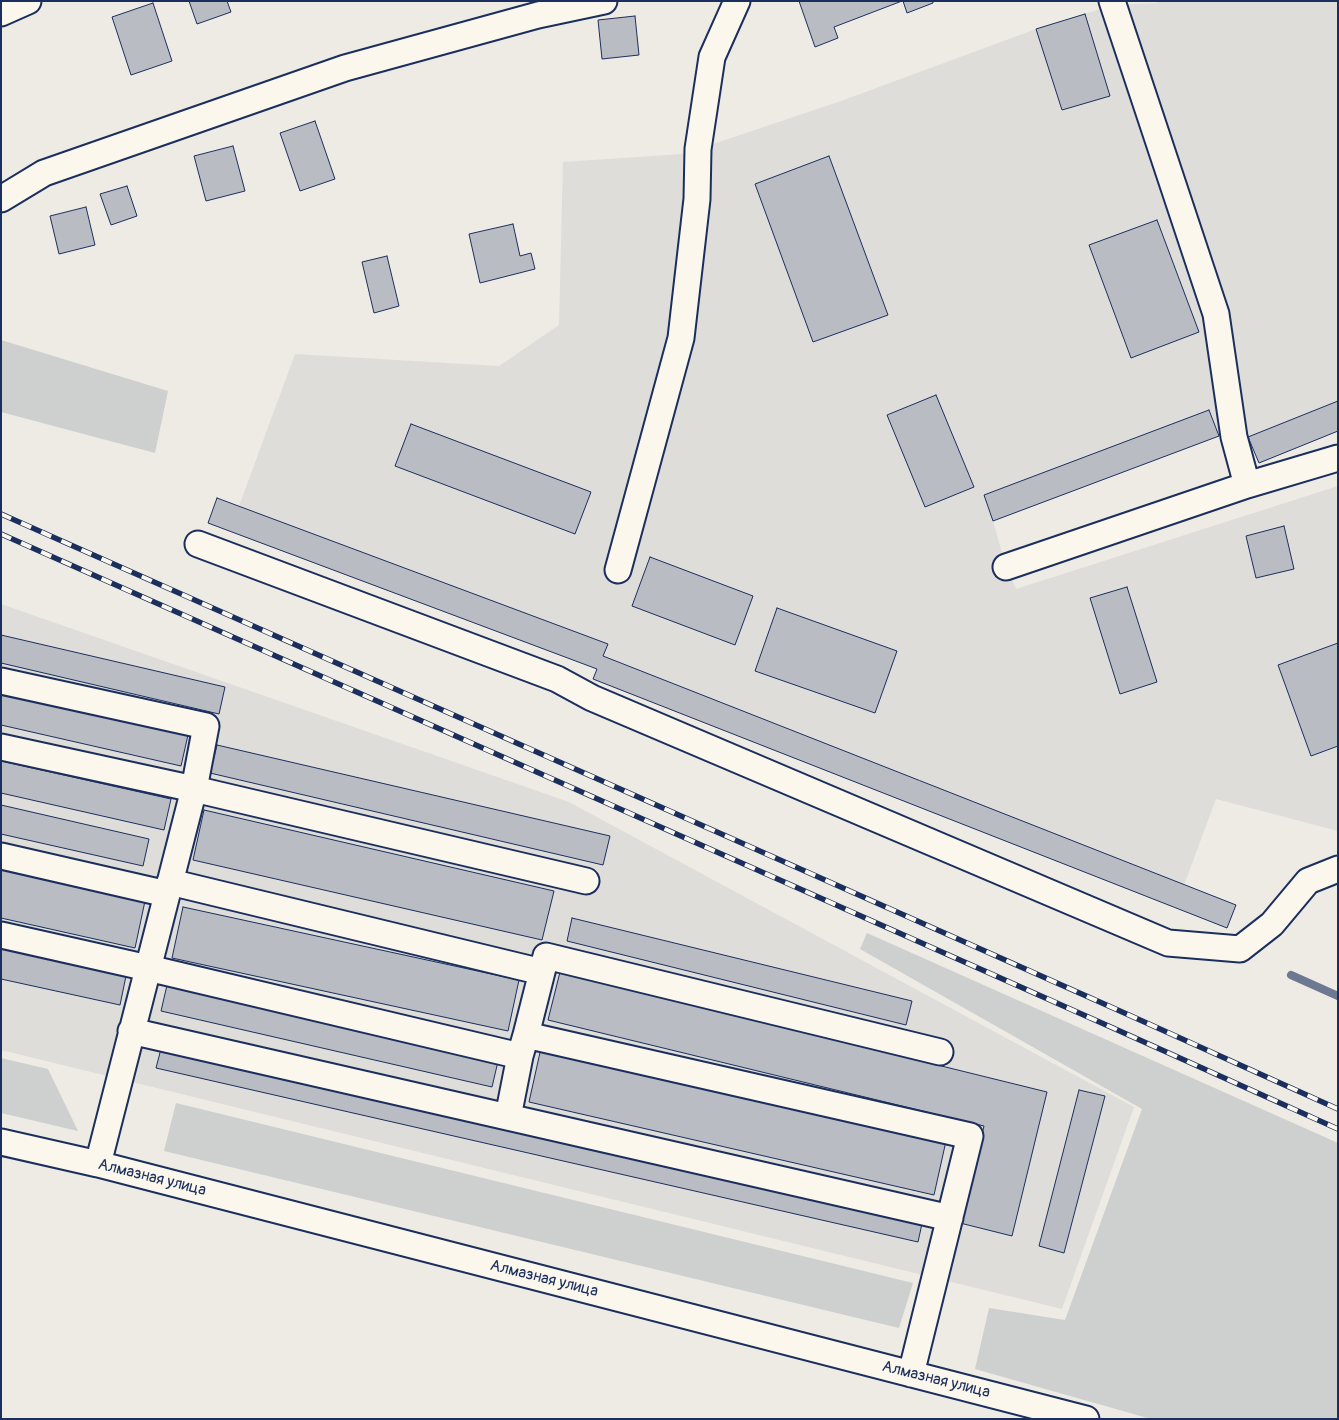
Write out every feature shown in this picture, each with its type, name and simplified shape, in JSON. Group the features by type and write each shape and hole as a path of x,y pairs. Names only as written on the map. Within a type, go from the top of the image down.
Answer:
{"street":[{"path":"1,13 28,1"},
{"path":"1,199 44,173 345,68 538,15 604,1"},
{"path":"618,570 681,338 697,198 698,150 712,57 737,1"},
{"path":"1112,1 1216,314 1234,437 1247,485"},
{"path":"1006,567 1247,485 1338,458"},
{"path":"198,544 556,679 601,702 1168,943 1240,949 1272,924 1308,881 1338,869"},
{"path":"1,681 206,726 194,789 98,1164"},
{"path":"1,747 194,789 586,881"},
{"path":"1,856 168,888 542,972"},
{"path":"1,935 148,968 970,1136 911,1374"},
{"path":"508,1117 523,1045 546,956 940,1052"},
{"path":"131,1031 950,1218"},
{"name":"Алмазная улица","path":"1,1142 98,1164 1086,1419"}],"shaded area":[{"path":"1157,1 1338,1 1338,401 1248,437 1219,436 1209,411 984,495 1006,567 1016,589 1338,486 1338,831 1216,799 1184,885 603,656 607,644 239,506 295,354 499,366 559,325 563,162 682,154 841,101 1036,29 1114,5 1157,3"},
{"path":"1,340 168,391 155,453 1,412"},
{"path":"1,604 569,802 1134,1107 1062,1309 1,1050"},
{"path":"867,933 1338,1143 1338,1419 1151,1419 975,1369 989,1308 1065,1320 1142,1109 860,949"},
{"path":"1,1058 48,1069 78,1131 1,1113"},
{"path":"176,1103 913,1283 899,1328 164,1151"}],"building":[{"path":"189,1 227,1 231,12 197,24"},
{"path":"799,1 902,1 834,27 838,38 815,47"},
{"path":"903,1 933,1 933,3 907,13"},
{"path":"153,3 172,61 131,75 112,17"},
{"path":"1085,14 1110,96 1062,110 1036,29"},
{"path":"635,16 639,55 602,59 598,20"},
{"path":"315,121 335,179 300,191 280,133"},
{"path":"233,146 245,191 206,201 194,156"},
{"path":"829,156 888,315 813,342 755,184"},
{"path":"127,186 137,216 111,225 100,194"},
{"path":"86,207 95,245 59,254 50,216"},
{"path":"1157,220 1199,332 1131,358 1089,245"},
{"path":"513,224 520,256 531,253 535,269 480,283 469,234"},
{"path":"387,256 399,306 374,313 362,262"},
{"path":"936,395 974,487 925,507 887,415"},
{"path":"1338,401 1338,431 1259,463 1248,437"},
{"path":"1209,410 1219,436 993,521 984,495"},
{"path":"411,424 591,492 575,534 395,466"},
{"path":"217,498 608,644 603,656 1236,905 1227,928 593,679 597,669 208,523"},
{"path":"1284,526 1294,569 1256,578 1246,536"},
{"path":"650,557 753,596 735,645 632,606"},
{"path":"1127,587 1157,682 1120,694 1090,598"},
{"path":"777,608 897,651 875,713 755,671"},
{"path":"1,635 225,687 219,714 1,663"},
{"path":"1338,643 1338,746 1311,756 1278,665"},
{"path":"1,693 188,735 181,766 1,725"},
{"path":"217,745 610,836 603,865 210,773"},
{"path":"1,761 171,799 164,830 1,793"},
{"path":"1,805 149,839 143,866 1,834"},
{"path":"204,810 554,891 542,940 193,860"},
{"path":"1,868 145,901 135,948 1,918"},
{"path":"183,907 519,980 508,1031 172,958"},
{"path":"572,918 912,1001 906,1025 567,941"},
{"path":"1,948 126,976 120,1005 1,979"},
{"path":"560,972 1047,1092 1012,1236 960,1223 984,1126 548,1020"},
{"path":"168,981 499,1057 492,1087 161,1011"},
{"path":"162,1045 923,1219 918,1242 156,1068"},
{"path":"541,1048 946,1141 934,1195 529,1102"},
{"path":"1079,1090 1105,1096 1064,1253 1039,1246"}],"waterway":[{"path":"1291,975 1338,996"}],"railway":[{"path":"1,514 1338,1109"},
{"path":"1,534 1338,1129"}]}
